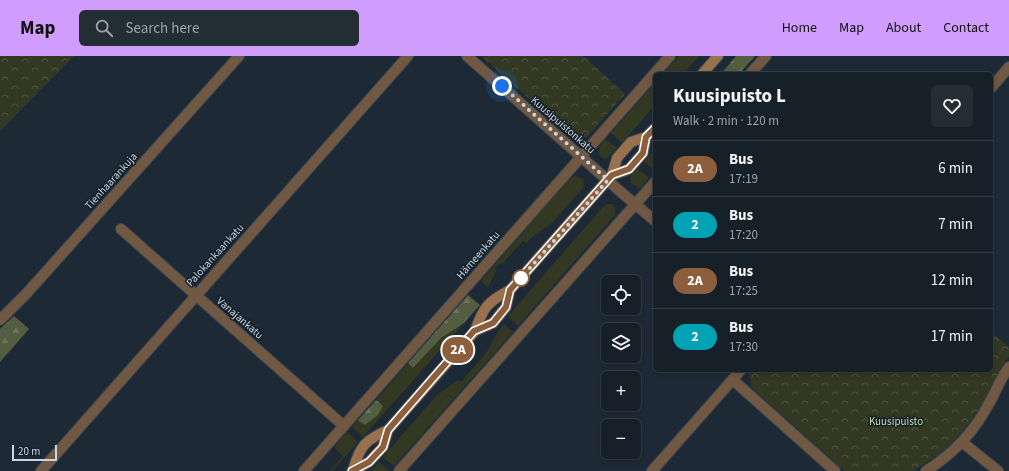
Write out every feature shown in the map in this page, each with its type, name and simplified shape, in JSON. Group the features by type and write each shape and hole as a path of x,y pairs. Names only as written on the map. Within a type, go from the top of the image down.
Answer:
{"main road":[{"path":"704,72 718,56"},
{"path":"353,470 369,462 383,447 388,430 474,331 481,313 495,298 510,290 610,177 617,158 631,142 646,137 653,130"},
{"path":"610,177 629,169 643,153 646,137"},
{"path":"474,331 493,323 506,307 510,290"},
{"path":"353,470 358,452 365,444 372,437 388,430"}],"street":[{"name":"Tienhaarankuja","path":"0,320 27,293 239,56"},
{"name":"Palokankaankatu","path":"41,471 408,56"},
{"name":"Kuusipuistonkatu","path":"467,56 581,156 610,177"},
{"name":"Hämeenkatu","path":"656,72 670,56"},
{"path":"752,72 766,56"},
{"path":"993,86 1009,67"},
{"name":"Hämeenkatu","path":"304,471 653,75"},
{"path":"610,177 635,204 653,218"},
{"path":"399,471 653,184"},
{"name":"Vanajankatu","path":"121,229 344,426"},
{"path":"926,471 937,464 962,442 987,408 1009,367"},
{"path":"652,471 739,372"},
{"path":"733,380 835,471"},
{"path":"962,442 998,471"}],"green space":[{"path":"0,56 74,56 0,131"},
{"path":"481,56 583,56 625,94 587,137 577,139 574,138"},
{"path":"679,56 699,56 685,72 665,72"},
{"path":"736,56 755,56 741,72 723,72"},
{"path":"653,85 653,107 622,143 611,133"},
{"path":"605,139 617,148 606,159 598,153 600,146"},
{"path":"653,151 653,169 644,162"},
{"path":"637,168 649,178 640,188 631,182 632,176"},
{"path":"575,176 583,179 583,188 553,222 526,243 523,241 502,264 500,263 495,268 497,270 488,287 481,281 568,180"},
{"path":"607,204 612,204 616,210 615,215 518,326 508,316"},
{"path":"468,295 480,305 464,323 441,338 413,368 408,363"},
{"path":"14,316 29,329 0,362 0,329"},
{"path":"464,323 363,437 352,427 358,420 366,425 382,406 376,400 408,363 413,368 441,338"},
{"path":"504,324 513,332 394,466 383,457 436,396 458,380 461,382 487,352 497,333"},
{"name":"Kuusipuisto","path":"993,334 1009,347 1009,357 1001,367 985,400 969,423 952,443 939,454 913,471 845,471 752,388 750,372 993,372"},
{"path":"376,400 383,406 378,415 365,425 358,420"},
{"path":"347,432 358,442 332,471 330,471 343,456 334,447"},
{"path":"379,462 390,471 371,471"}],"bus line":[{"name":"2A","path":"352,471 369,462 383,447 388,430 474,331 493,323 506,307 510,290 612,175 629,169 643,153 646,137 653,130"}],"route":[{"path":"502,86 608,180 520,279 521,278"}]}
